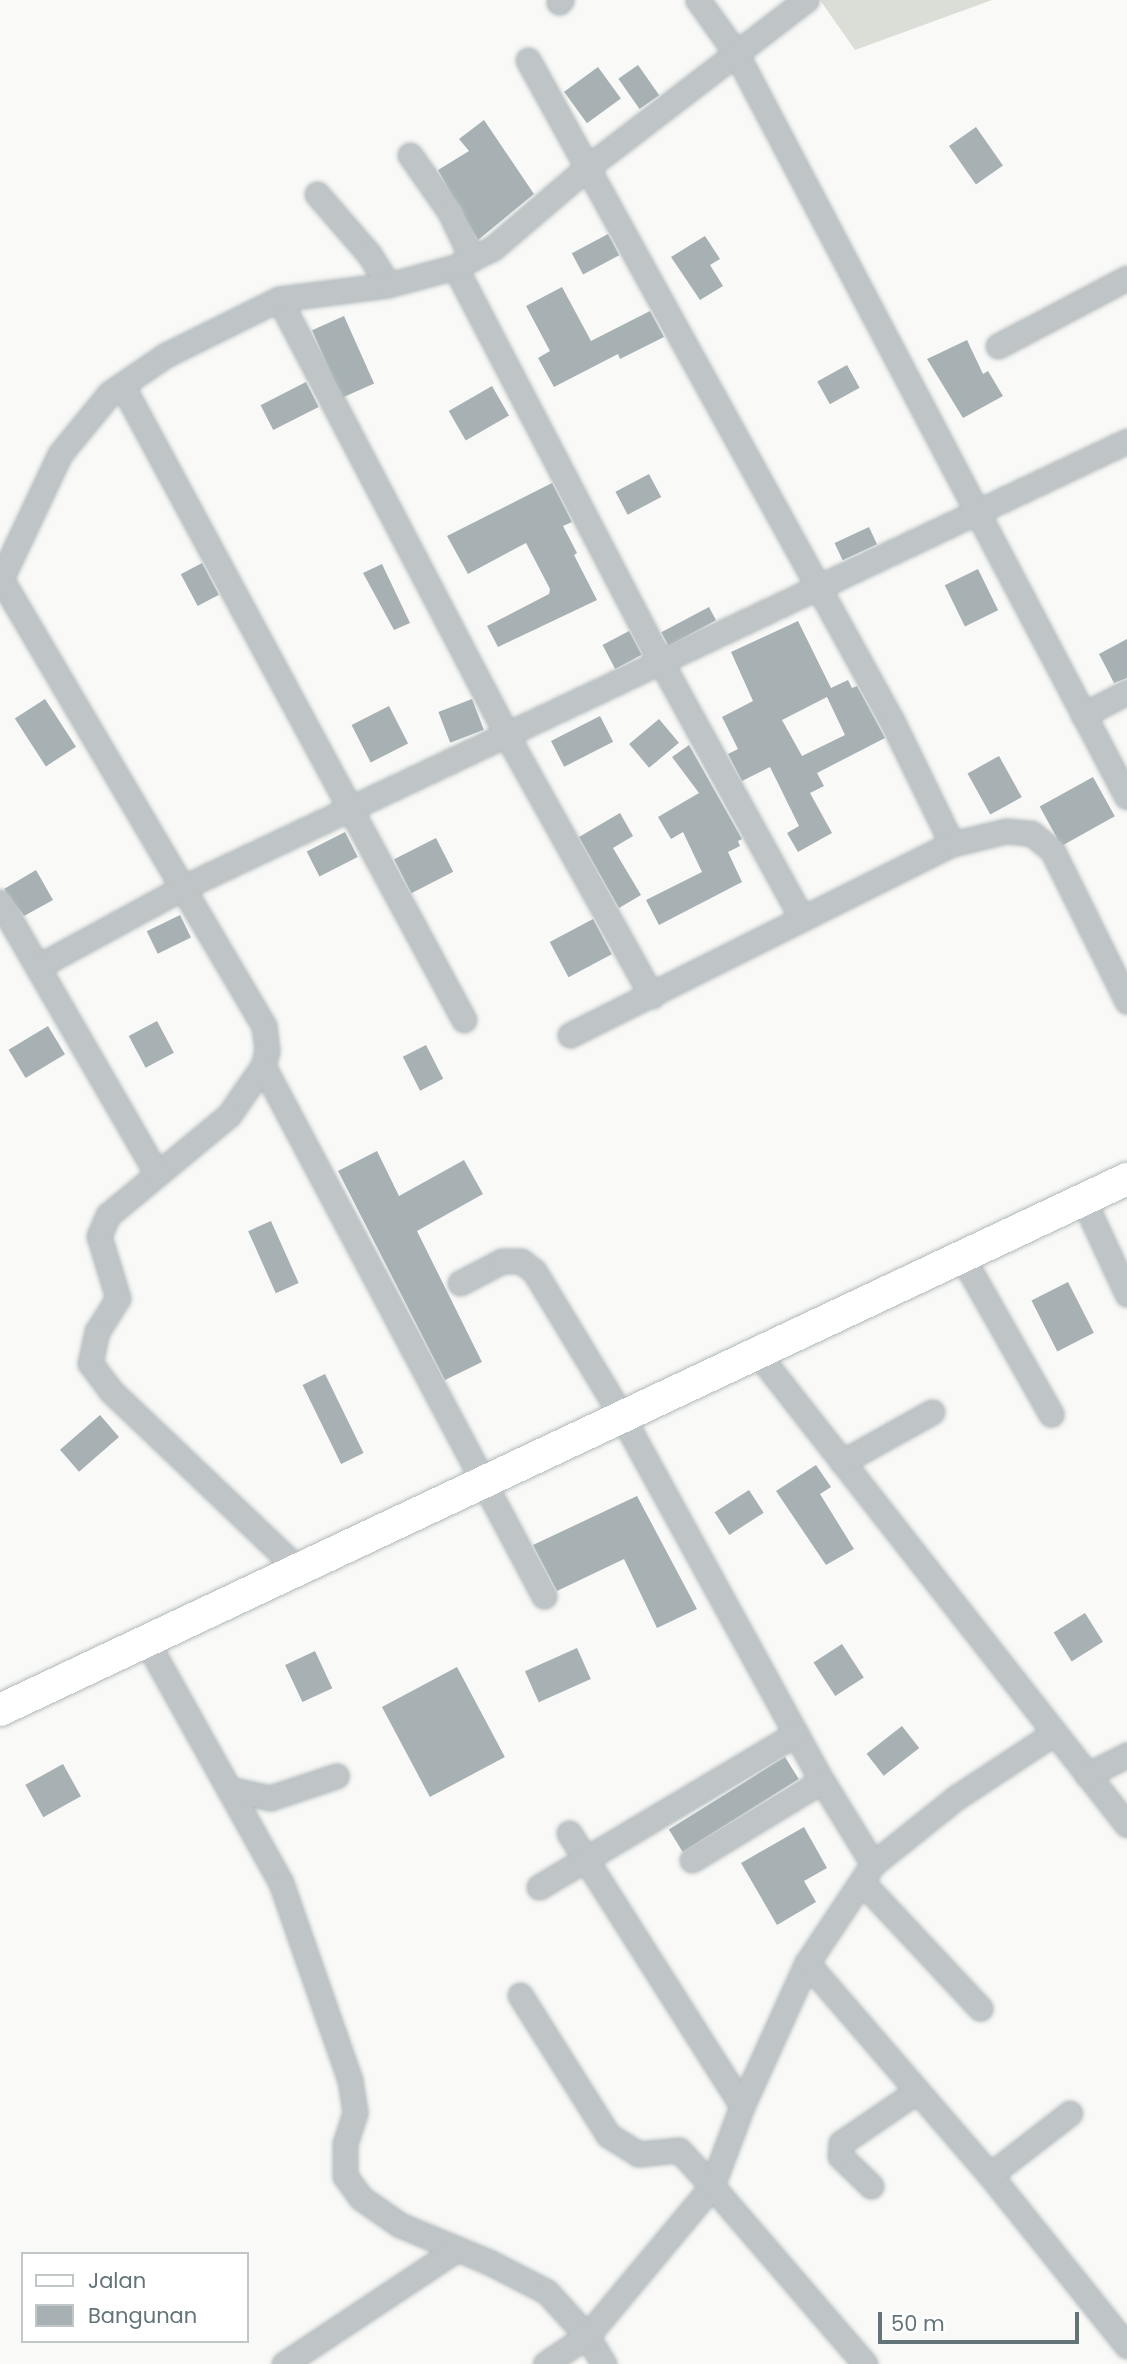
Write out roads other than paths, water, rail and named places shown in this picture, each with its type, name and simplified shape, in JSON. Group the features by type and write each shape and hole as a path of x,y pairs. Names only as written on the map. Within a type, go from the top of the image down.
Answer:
{"main road":[{"path":"0,1710 300,1571 482,1480 623,1418 961,1255 1127,1179"}],"street":[{"path":"698,0 736,53 1127,797"},
{"path":"544,1596 263,1066 264,1026 0,580 60,454 122,385 166,355 279,299 388,285 464,263 526,222 588,167 806,0"},
{"path":"528,61 892,721 952,844"},
{"path":"410,155 450,212 464,263 661,662 802,919"},
{"path":"317,194 369,254 388,285"},
{"path":"998,346 1127,278"},
{"path":"279,299 506,734 652,996"},
{"path":"122,385 464,1020"},
{"path":"39,966 182,888 351,811 817,585 1127,441"},
{"path":"1083,715 1127,692"},
{"path":"570,1035 952,844 1006,831 1031,834 1052,850 1127,1001"},
{"path":"0,902 157,1174"},
{"path":"263,1066 229,1115 108,1215 99,1236 118,1298 97,1331 90,1363 111,1391 300,1571"},
{"path":"1083,1199 1127,1294"},
{"path":"961,1255 1051,1414"},
{"path":"460,1283 502,1261 521,1261 534,1271 623,1418 822,1781 868,1873 980,2008"},
{"path":"758,1354 1127,1825"},
{"path":"842,1462 932,1412"},
{"path":"147,1642 281,1883 350,2080 355,2113 345,2144 345,2176 361,2198 400,2225 547,2292 587,2336 604,2364"},
{"path":"539,1888 796,1734"},
{"path":"545,2364 587,2336 712,2186 742,2106 807,1963 868,1873 957,1797 1054,1734"},
{"path":"1087,1775 1127,1755"},
{"path":"229,1789 270,1798 336,1776"},
{"path":"692,1860 822,1781"},
{"path":"569,1833 742,2106"},
{"path":"807,1963 990,2175 1127,2346"},
{"path":"520,1995 608,2135 638,2154 680,2150 865,2364"},
{"path":"871,2186 841,2156 841,2143 916,2092"},
{"path":"990,2175 1070,2113"},
{"path":"284,2364 457,2249"}]}
